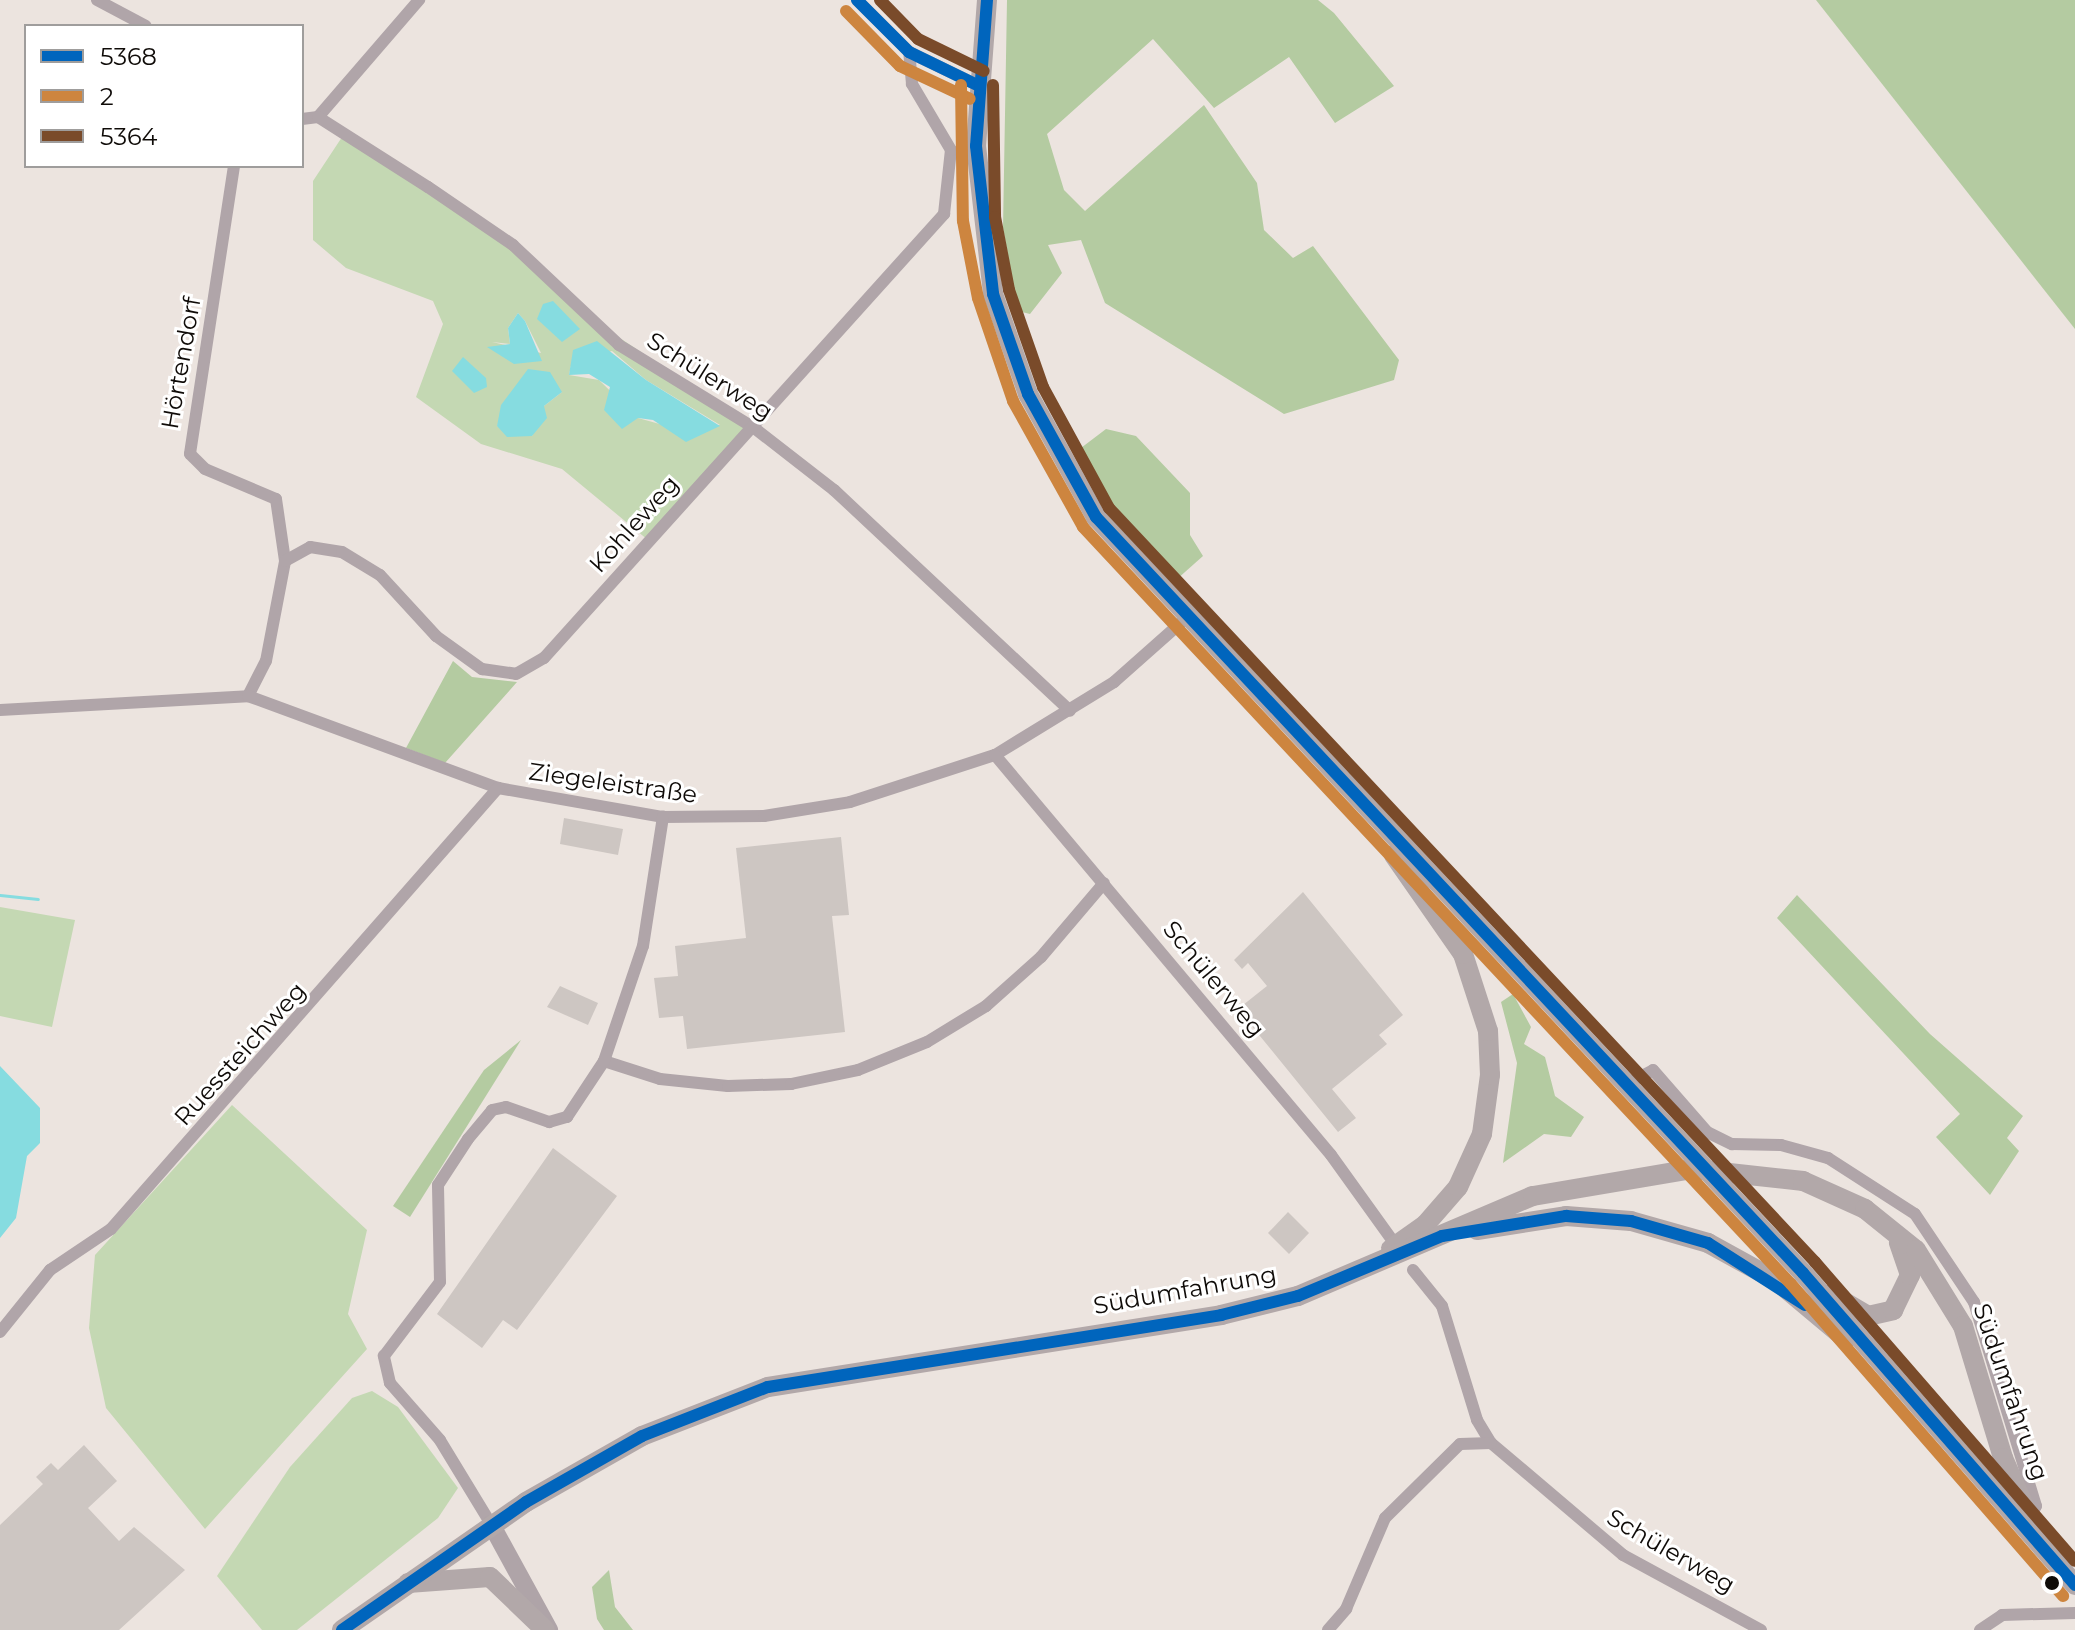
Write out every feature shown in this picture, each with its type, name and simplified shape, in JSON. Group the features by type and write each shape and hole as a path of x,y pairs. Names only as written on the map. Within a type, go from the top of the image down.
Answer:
{"main road":[{"path":"987,0 977,85 979,219 993,294 1028,394 1096,517 1185,619 1359,806 1628,1083 1803,1273 2075,1585"},
{"path":"1332,1282 1402,1243 1443,1207 1482,1134 1490,1075 1488,1031 1463,954 1359,806"},
{"name":"Südumfahrung","path":"342,1630 400,1585 491,1524 642,1436 768,1387 1221,1315 1332,1282 1533,1196 1634,1174 1771,1173 1839,1195 1889,1226 1950,1298 2029,1519 2042,1547"},
{"path":"1442,1236 1566,1216 1631,1221 1708,1243 1777,1281 1890,1376"},
{"path":"1803,1273 1853,1310 1868,1316 1893,1310 1910,1275 1889,1226"},
{"path":"491,1524 547,1630"},
{"path":"400,1585 490,1577 547,1630"}],"street":[{"path":"97,0 142,24"},
{"path":"304,119 318,117 419,0"},
{"path":"857,0 909,52 977,85"},
{"name":"Kohleweg","path":"285,561 310,547 342,552 380,575 468,661 494,673 524,672 753,427 944,214 951,150 912,84 909,52"},
{"name":"Schülerweg","path":"318,117 513,245 619,345 753,427 834,490 1070,711"},
{"name":"Hörtendorf","path":"234,168 190,454 205,469 266,488 276,499 285,561"},
{"path":"248,696 266,661 285,561"},
{"name":"Ziegeleistraße","path":"0,710 248,696 498,788 663,817 800,812 995,755 1070,711 1185,619"},
{"name":"Schülerweg","path":"995,755 1104,883 1390,1237"},
{"name":"Ruessteichweg","path":"0,1332 50,1270 111,1229 498,788"},
{"path":"491,1524 440,1440 390,1383 384,1356 440,1282 438,1185 468,1139 492,1110 506,1107 549,1122 567,1117 604,1061 643,946 663,817"},
{"path":"604,1061 660,1079 728,1086 791,1084 858,1070 927,1042 986,1006 1041,957 1104,883"},
{"path":"1628,1083 1653,1070 1694,1121 1722,1140 1828,1158 1879,1184 1915,1214 1974,1302 2036,1506 2029,1519"},
{"name":"Schülerweg","path":"1413,1270 1442,1306 1477,1420 1491,1443 1623,1555 1761,1630"},
{"path":"1328,1630 1346,1609 1385,1518 1460,1444 1477,1420"},
{"path":"1460,1444 1491,1443"},
{"path":"1980,1630 2002,1615 2075,1613"}],"green space":[{"path":"1007,0 1318,0 1334,13 1394,86 1335,123 1289,57 1214,108 1153,39 1047,134 1064,190 1085,211 1204,105 1257,183 1264,230 1293,258 1313,246 1399,360 1394,380 1284,414 1105,303 1081,240 1048,245 1062,273 1030,314 1018,311 1003,228"},
{"path":"1816,0 2075,0 2075,329"},
{"path":"344,134 513,245 584,314 753,427 648,540 562,469 481,444 416,397 443,324 433,301 346,268 313,240 313,181","holes":["518,313 525,321 541,353 492,342 510,344 508,328","612,351 646,380 720,425 674,428 638,418 599,380 569,375 572,361","562,392 544,406 532,436 497,426 505,412"]},
{"path":"1106,429 1136,436 1190,493 1190,535 1203,556 1176,580 1123,522 1077,451"},
{"path":"453,661 472,677 517,682 445,763 406,748"},
{"path":"1797,895 1930,1034 2023,1116 2007,1138 2019,1151 1990,1195 1936,1137 1960,1114 1777,918"},
{"path":"0,907 75,920 52,1027 0,1016"},
{"path":"1513,994 1531,1027 1524,1044 1545,1057 1555,1096 1584,1117 1571,1137 1544,1134 1503,1163 1517,1063 1501,1002"},
{"path":"521,1040 410,1217 393,1206 484,1070"},
{"path":"232,1105 367,1230 348,1314 367,1349 205,1529 106,1408 89,1328 95,1255"},
{"path":"372,1391 398,1407 458,1488 438,1518 297,1630 262,1630 217,1576 290,1467 352,1398"},
{"path":"609,1570 615,1607 633,1630 604,1630 597,1619 592,1587"}],"water":[{"path":"553,301 580,329 562,342 537,319 543,304"},
{"path":"518,313 525,321 542,361 514,364 487,347 510,344 508,328"},
{"path":"597,341 646,380 720,426 686,442 653,420 638,418 622,429 604,410 610,387 589,374 569,375 573,350"},
{"path":"463,357 486,378 487,387 474,393 452,371"},
{"path":"528,369 550,372 562,392 544,406 547,418 532,436 507,437 497,426 501,405"},
{"path":"0,1066 40,1108 40,1143 27,1156 16,1218 0,1238"}],"building":[{"path":"564,818 623,829 618,855 560,844"},
{"path":"841,837 849,915 832,916 845,1032 687,1049 683,1016 659,1018 654,978 678,976 675,946 746,938 736,848"},
{"path":"1303,892 1403,1015 1379,1035 1387,1044 1332,1089 1356,1118 1338,1132 1238,1009 1267,986 1248,963 1242,969 1234,960"},
{"path":"560,986 598,1003 588,1025 547,1007"},
{"path":"553,1148 617,1196 517,1330 503,1320 482,1348 437,1314"},
{"path":"1288,1212 1309,1233 1289,1254 1268,1233"},
{"path":"84,1445 117,1481 88,1508 119,1541 134,1527 185,1570 119,1630 0,1630 0,1525 43,1484 36,1477 51,1463 58,1470"}],"waterway":[{"path":"0,895 38,899"}],"transit line":[{"name":"5368","path":"857,0 909,52 977,85"},
{"name":"5364","path":"880,0 918,39 984,71"},
{"name":"5368","path":"987,0 976,146 993,294 1028,394 1096,517 1803,1273 2075,1585"},
{"name":"2","path":"846,11 900,66 970,99"},
{"name":"2","path":"961,85 963,221 978,298 1013,401 1083,527 1791,1284 2063,1596"},
{"name":"5364","path":"993,85 995,217 1009,290 1043,387 1109,508 1815,1262 2075,1561"},
{"name":"5368","path":"342,1630 526,1502 642,1436 768,1387 1221,1315 1298,1296 1442,1236 1566,1216 1631,1221 1708,1243 1805,1305"}]}
